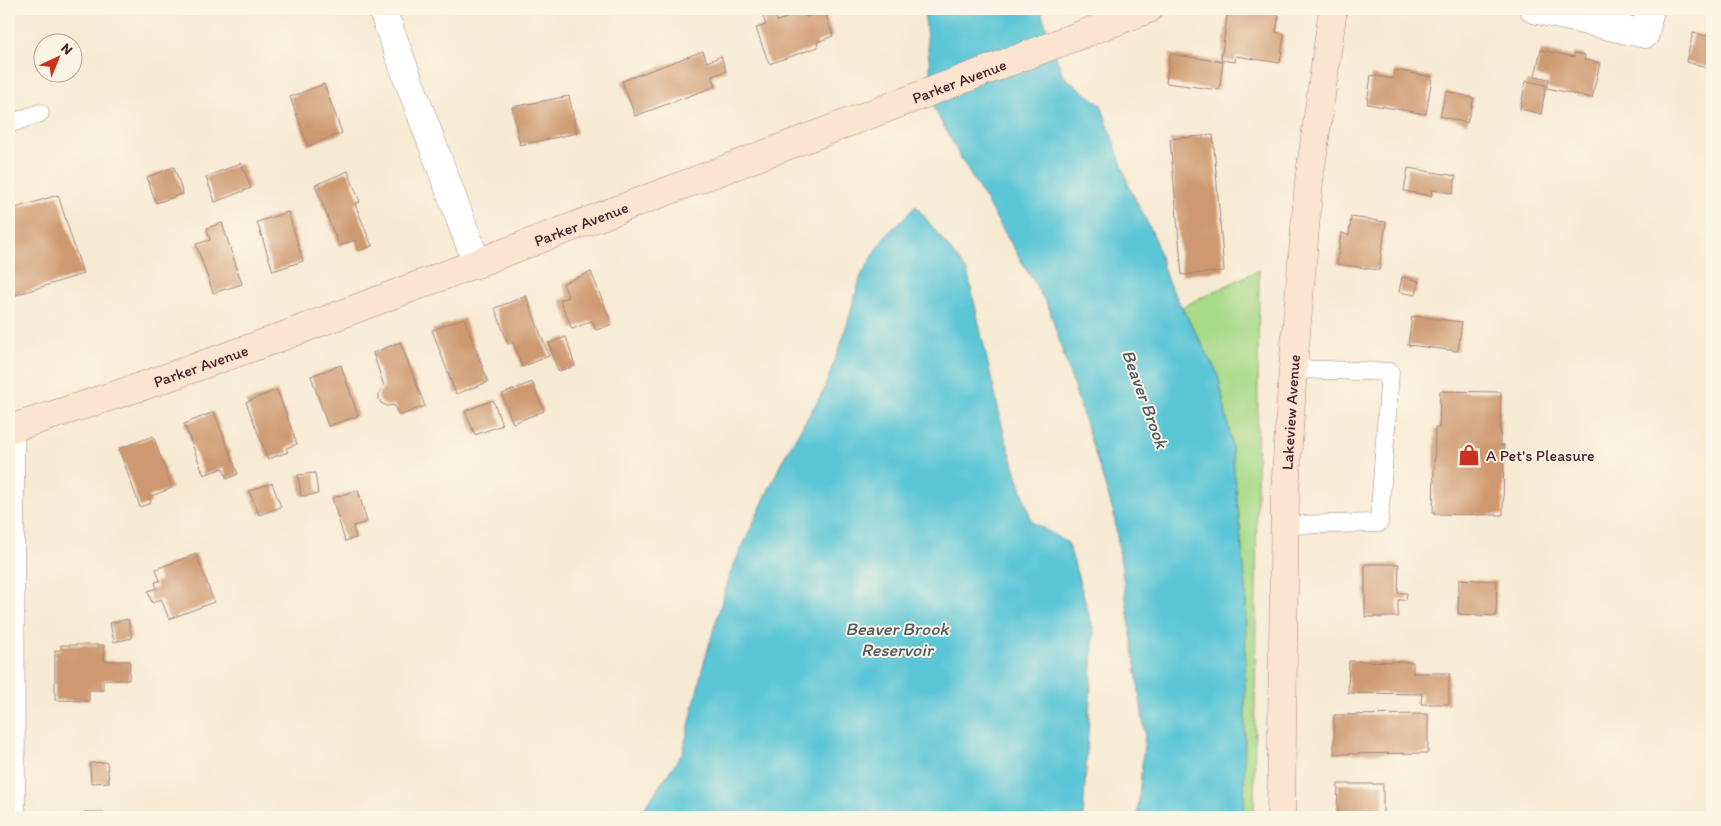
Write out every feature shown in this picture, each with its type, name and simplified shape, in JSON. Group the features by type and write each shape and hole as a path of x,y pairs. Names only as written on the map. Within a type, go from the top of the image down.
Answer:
{"street":[{"path":"382,9 477,264"},
{"name":"Parker Avenue","path":"9,428 53,416 167,378 273,340 1149,9"},
{"name":"Lakeview Avenue","path":"1281,817 1285,492 1309,181 1333,9"},
{"path":"1534,9 1647,21"},
{"path":"9,428 11,817"}],"lane":[{"path":"9,124 40,113"},
{"path":"1285,525 1379,523 1390,372 1293,369"}],"green space":[{"path":"1259,270 1254,817 1244,817 1246,588 1231,440 1218,374 1182,307"}],"water":[{"name":"Beaver Brook","path":"924,9 1040,9 1063,76 1101,105 1130,189 1154,236 1167,280 1218,374 1231,440 1246,588 1244,817 1137,817 1145,734 1114,514 1049,308 962,160 934,108"},
{"name":"Beaver Brook Reservoir","path":"916,206 967,271 1004,434 1032,522 1068,543 1094,631 1083,817 638,817 683,752 703,666 731,571 783,459 824,390 843,338 861,276 885,236"}],"building":[{"path":"773,9 777,21 804,12 806,17 824,10 833,36 817,42 818,47 769,64 756,28 766,25 762,13"},
{"path":"1228,9 1279,15 1276,32 1284,34 1280,63 1236,56 1235,62 1221,60"},
{"path":"1693,33 1712,37 1712,68 1686,62"},
{"path":"1541,50 1574,57 1574,53 1585,55 1584,60 1600,63 1592,98 1547,88 1549,79 1535,76"},
{"path":"703,51 707,62 721,56 726,71 712,76 716,86 635,116 622,81"},
{"path":"1170,54 1223,62 1219,90 1166,83"},
{"path":"1395,70 1432,77 1426,114 1367,104 1371,75 1393,79"},
{"path":"1526,81 1546,85 1541,114 1520,109"},
{"path":"324,84 342,133 308,146 290,97"},
{"path":"1446,91 1474,98 1467,123 1440,116"},
{"path":"569,96 577,133 520,145 512,107"},
{"path":"1213,135 1224,271 1182,275 1170,139"},
{"path":"241,163 251,188 215,202 206,177"},
{"path":"174,167 183,194 156,203 147,177"},
{"path":"1408,168 1456,176 1453,193 1432,190 1431,196 1404,191"},
{"path":"348,171 360,202 355,204 372,246 359,251 355,240 339,246 315,185"},
{"path":"58,195 83,274 9,297 9,210"},
{"path":"288,212 303,261 273,271 257,222"},
{"path":"1351,217 1386,222 1379,270 1337,264 1341,233 1349,235"},
{"path":"222,223 242,284 213,293 196,244 210,240 207,228"},
{"path":"591,272 612,324 596,330 592,321 572,329 560,300 568,297 563,283"},
{"path":"1402,277 1419,281 1416,295 1399,292"},
{"path":"526,296 549,356 522,367 513,342 508,344 495,308"},
{"path":"1412,316 1462,322 1458,351 1408,345"},
{"path":"464,318 488,382 456,394 432,330"},
{"path":"566,337 575,366 558,371 549,343"},
{"path":"400,342 425,406 399,416 394,405 387,406 381,403 379,399 379,394 384,386 373,353"},
{"path":"341,365 358,416 328,426 311,376"},
{"path":"532,382 544,411 513,423 502,394"},
{"path":"277,390 297,444 286,448 288,452 268,459 246,402"},
{"path":"1440,391 1501,392 1500,445 1504,445 1503,515 1433,514 1435,428 1439,428"},
{"path":"493,400 502,425 475,435 465,411"},
{"path":"214,412 238,474 227,479 223,468 204,475 184,424"},
{"path":"153,436 172,488 149,497 151,503 140,507 119,449"},
{"path":"315,473 318,494 301,496 298,475"},
{"path":"272,483 281,507 259,515 249,491"},
{"path":"358,490 367,522 353,526 356,538 345,541 332,498"},
{"path":"196,554 214,602 169,619 161,599 152,603 148,591 157,588 155,582 160,581 156,569"},
{"path":"1365,564 1399,564 1398,593 1407,593 1406,600 1398,600 1398,617 1365,617"},
{"path":"1459,579 1497,581 1496,616 1458,614"},
{"path":"128,619 132,638 114,642 110,623"},
{"path":"61,645 104,645 104,661 130,661 129,680 103,680 103,690 89,690 89,701 55,700 55,650 61,650"},
{"path":"1349,661 1413,662 1413,673 1449,673 1449,704 1421,704 1422,694 1348,693"},
{"path":"1428,714 1428,753 1334,754 1334,715"},
{"path":"107,762 109,782 91,783 90,763"},
{"path":"1338,784 1383,784 1383,817 1337,817"},
{"path":"84,812 104,812 105,817 84,817"}],"place":[{"name":"A Pet's Pleasure","path":"1469,455"}]}
